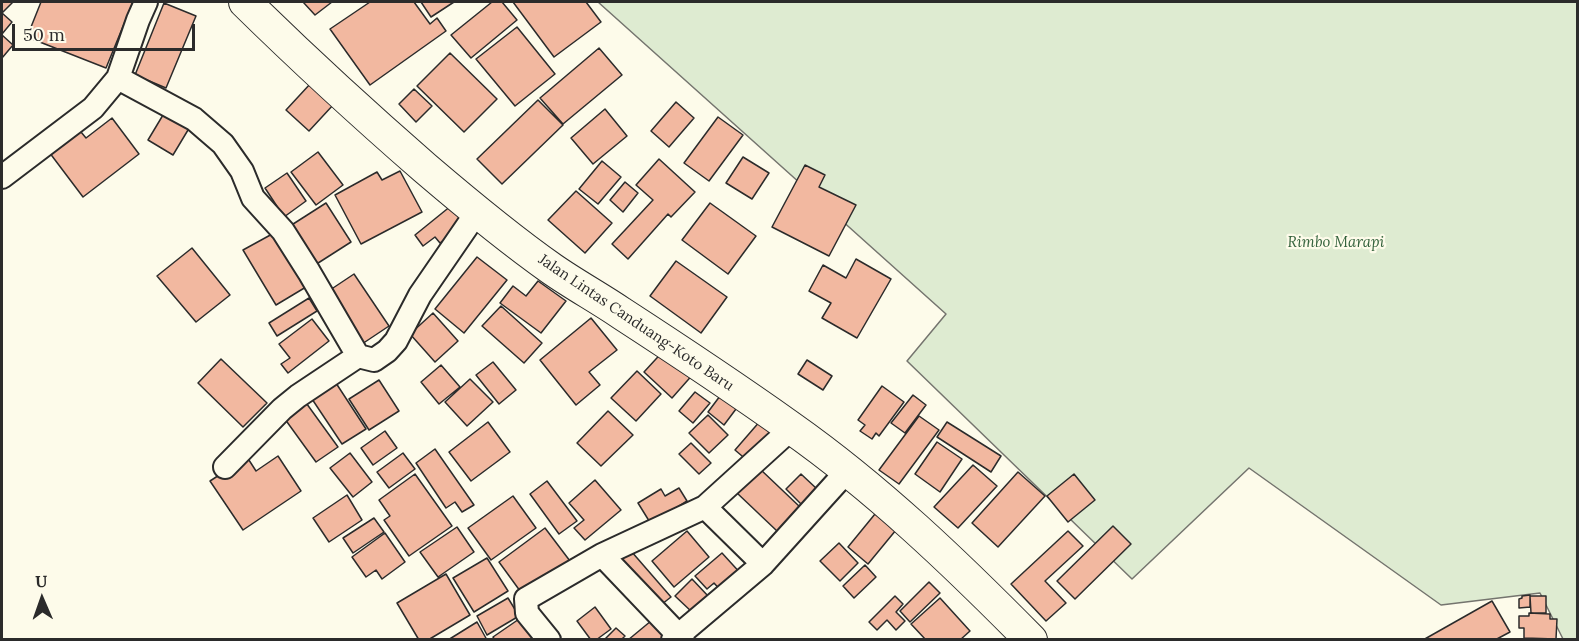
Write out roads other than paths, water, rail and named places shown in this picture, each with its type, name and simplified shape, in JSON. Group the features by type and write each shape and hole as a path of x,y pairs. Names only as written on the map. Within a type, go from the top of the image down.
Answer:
{"main road":[{"name":"Jalan Lintas Canduang-Koto Baru","path":"245,2 370,120 477,212 553,269 792,428 908,521 1031,639"}],"street":[{"path":"2,177 93,108 118,78 146,2"},
{"path":"118,78 194,119 224,144 242,171 253,198 282,231 358,356 374,360 396,341 420,295 477,212"},
{"path":"225,467 282,409 358,356"},
{"path":"549,639 527,613 526,598 602,555 705,507 792,428"},
{"path":"602,555 678,638 763,564 847,471"},
{"path":"705,507 763,564"}],"park label":[{"name":"Rimbo Marapi","path":"1336,243"}]}
